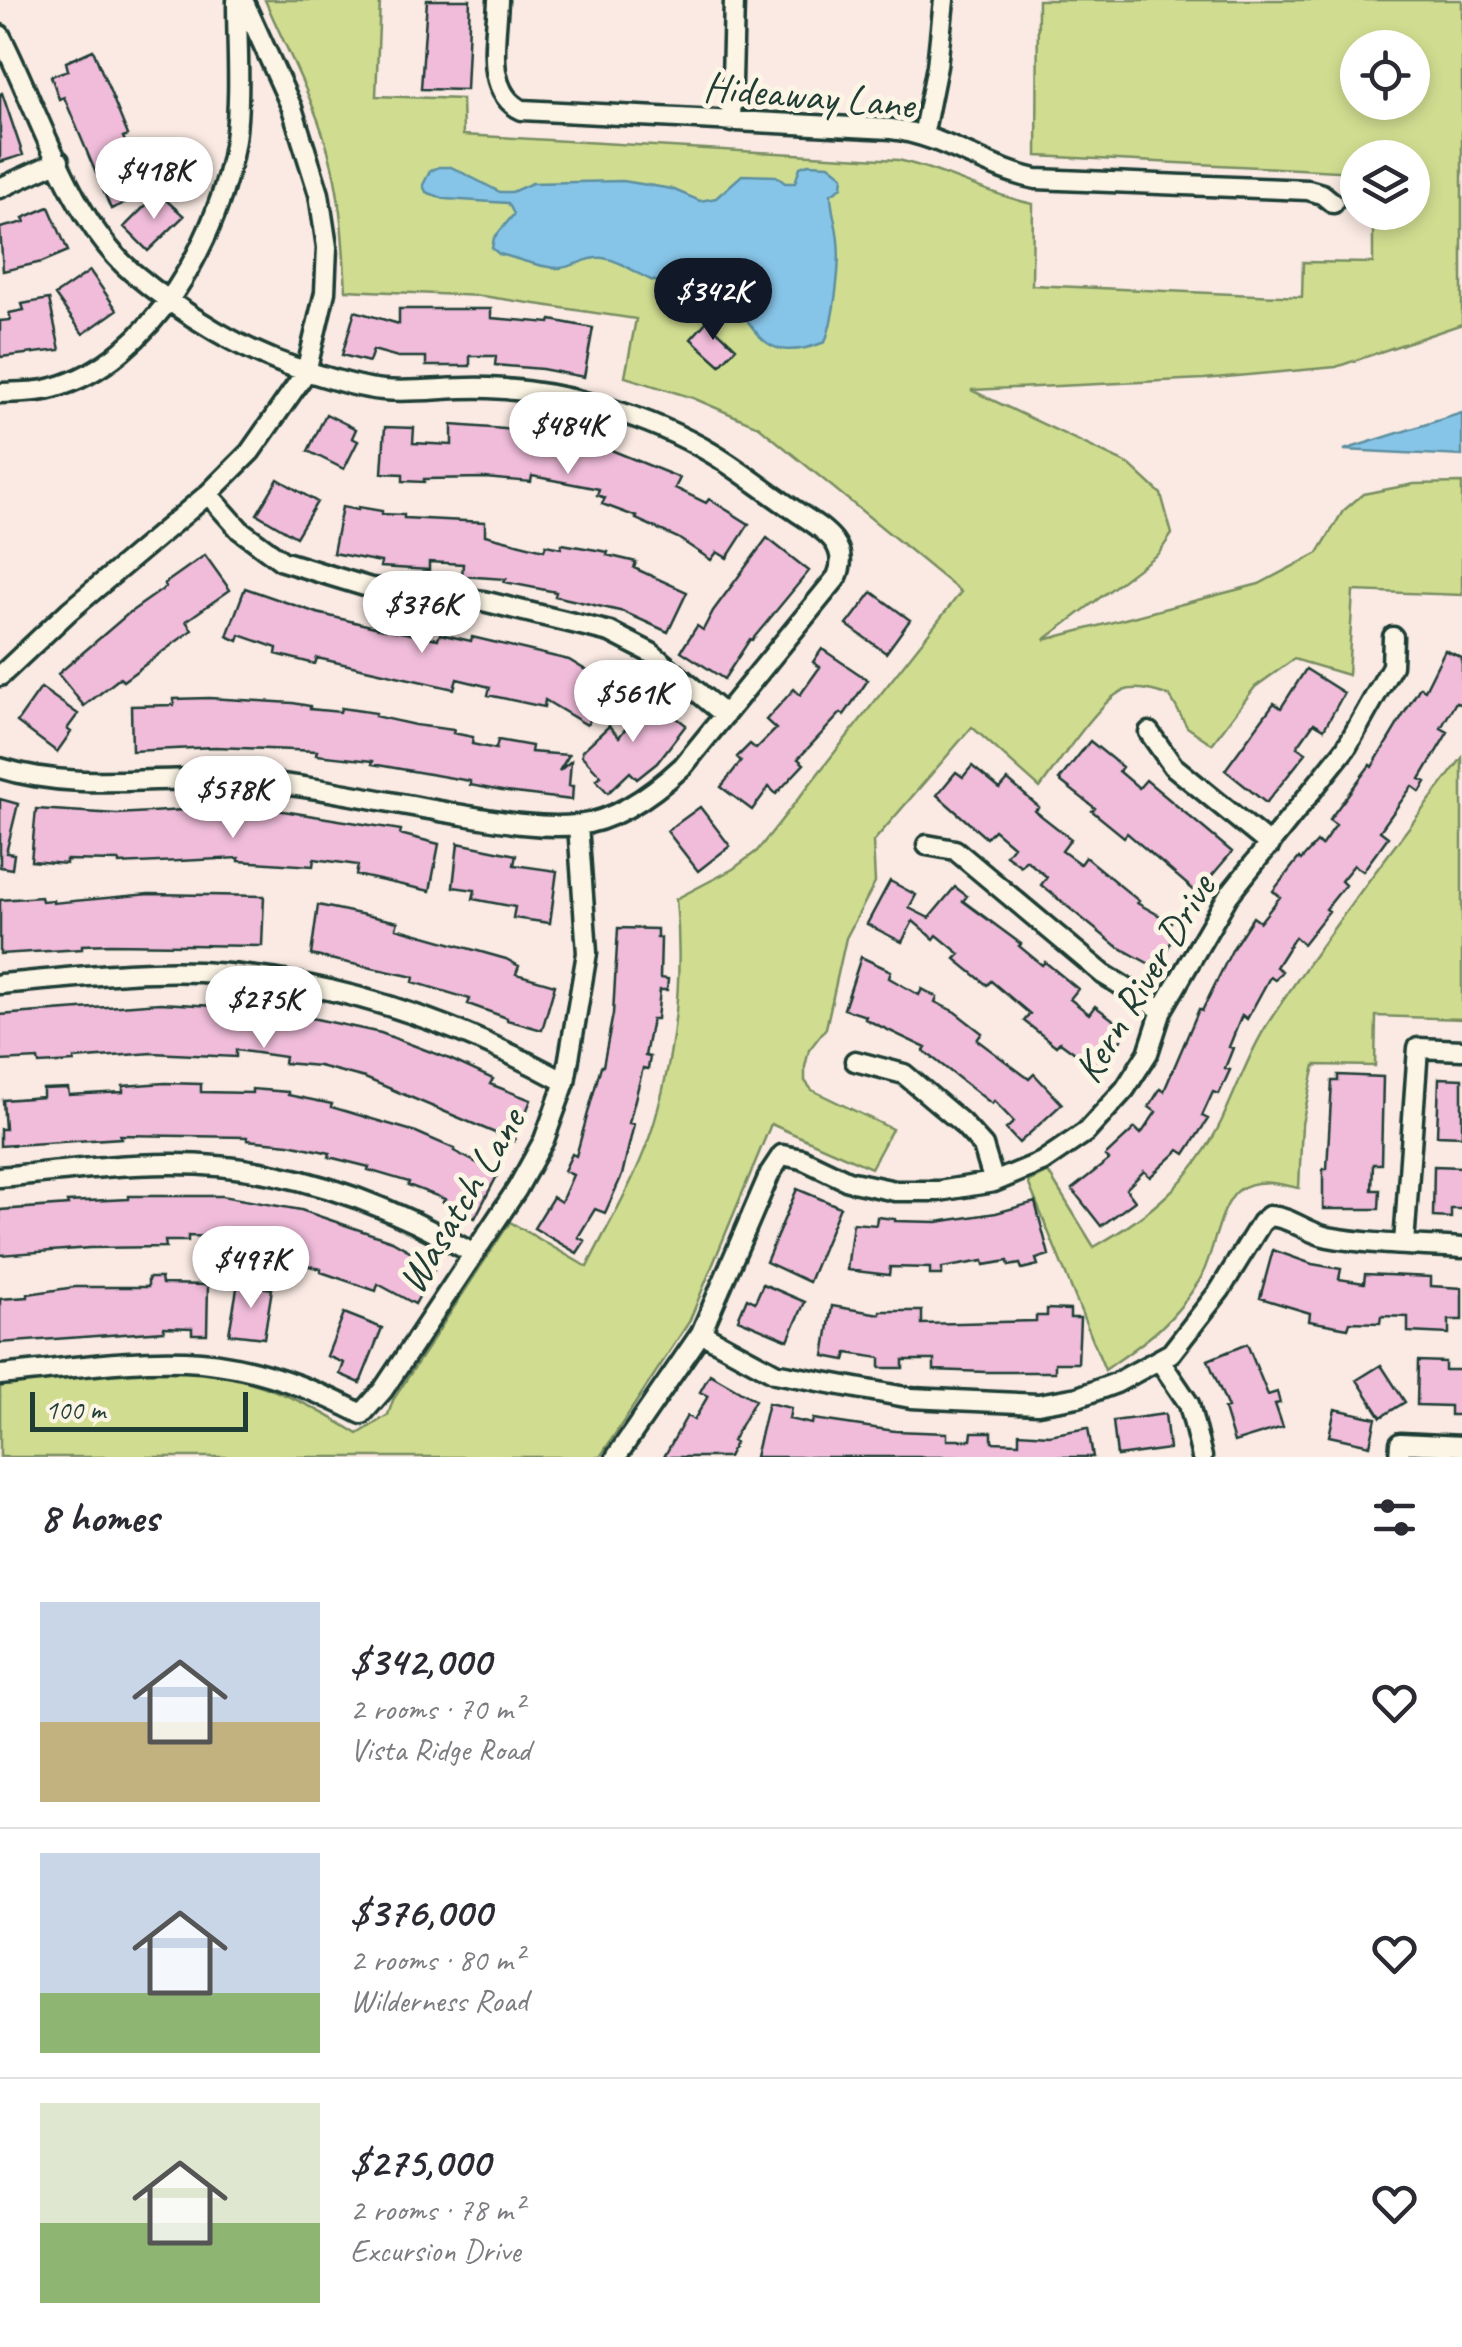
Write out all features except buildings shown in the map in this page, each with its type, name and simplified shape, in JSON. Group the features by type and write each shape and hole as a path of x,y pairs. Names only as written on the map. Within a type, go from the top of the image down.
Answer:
{"street":[{"path":"0,393 52,389 94,370 128,345 169,300 210,231 226,183 238,100 240,0"},
{"path":"0,676 69,611 208,494 250,452 306,372 326,292 327,247 320,194 292,108 240,0"},
{"name":"Hideaway Lane","path":"498,0 496,81 500,94 510,105 535,112 892,129 922,136 1036,179 1308,190 1322,194 1332,203"},
{"path":"732,122 734,0"},
{"path":"922,136 937,66 944,0"},
{"path":"0,34 88,218 112,253 169,300 235,341 306,372 380,390 487,388 552,396 612,410 711,453 826,533 837,542 842,556 837,578 683,766 662,786 636,802 578,825 502,822 324,788 239,780 69,783 0,768"},
{"path":"0,188 59,161"},
{"path":"208,494 240,530 282,561 371,588 484,601 610,632 651,653 725,715"},
{"name":"Kern River Drive","path":"701,1333 770,1173 782,1155 802,1159 848,1181 895,1190 939,1191 994,1182 1042,1162 1086,1132 1133,1077 1148,1053 1162,1010 1228,896 1346,748 1392,666 1393,637"},
{"path":"1148,732 1173,766 1270,845"},
{"name":"Wasatch Lane","path":"0,1375 154,1362 202,1362 272,1376 362,1414 383,1390 474,1254 544,1140 565,1082 586,953 578,825"},
{"path":"927,844 954,850 1103,974 1162,1010"},
{"path":"0,984 181,972 289,982 382,1003 468,1034 565,1082"},
{"path":"1404,1244 1418,1048 1462,1050"},
{"path":"855,1060 904,1074 961,1122 983,1146 994,1182"},
{"path":"0,1176 167,1164 269,1172 359,1196 474,1254"},
{"path":"616,1457 701,1333 775,1372 911,1398 1038,1404 1091,1392 1160,1361 1189,1332 1220,1290 1260,1222 1269,1216 1282,1217 1321,1236 1462,1248"},
{"path":"1160,1361 1189,1404 1202,1457"},
{"path":"1400,1450 1462,1446"}],"green space":[{"path":"265,0 380,0 376,96 462,99 463,135 898,160 1033,204 1032,285 1302,297 1303,262 1373,263 1373,230 1430,230 1430,140 1340,140 1340,171 1037,156 1038,0 1462,0 1462,324 1336,367 1204,379 971,390 1130,465 1161,494 1172,534 1159,553 1044,640 1259,584 1318,553 1343,511 1363,494 1414,484 1462,483 1462,595 1353,591 1348,675 1294,659 1255,687 1212,744 1187,727 1170,696 1128,689 1103,706 1040,788 972,727 873,842 875,883 846,938 826,1028 809,1050 805,1067 805,1081 812,1090 892,1129 871,1168 771,1124 689,1322 600,1457 0,1457 0,1385 132,1372 184,1371 248,1381 305,1404 358,1434 388,1415 393,1400 510,1222 587,1267 641,1158 662,1093 676,1010 676,899 733,869 757,851 961,592 758,426 693,398 625,377 636,319 482,296 346,290 338,197 311,102"},
{"path":"1462,758 1462,1019 1376,1016 1375,1066 1315,1065 1302,1124 1299,1188 1261,1183 1239,1190 1226,1207 1204,1271 1188,1297 1157,1331 1105,1370 1028,1182 1048,1172 1094,1247 1168,1194 1211,1141 1272,1017"}],"water":[{"path":"829,165 843,176 842,187 831,194 838,264 828,332 825,342 800,349 782,349 768,343 739,310 712,290 651,280 603,258 559,268 499,254 492,248 494,238 514,214 508,203 445,199 426,192 423,185 430,171 451,167 500,192 512,192 532,183 623,181 672,189 700,201 716,198 742,175 776,176 785,183 795,183 800,167"},
{"path":"1462,413 1462,456 1344,450"}]}
